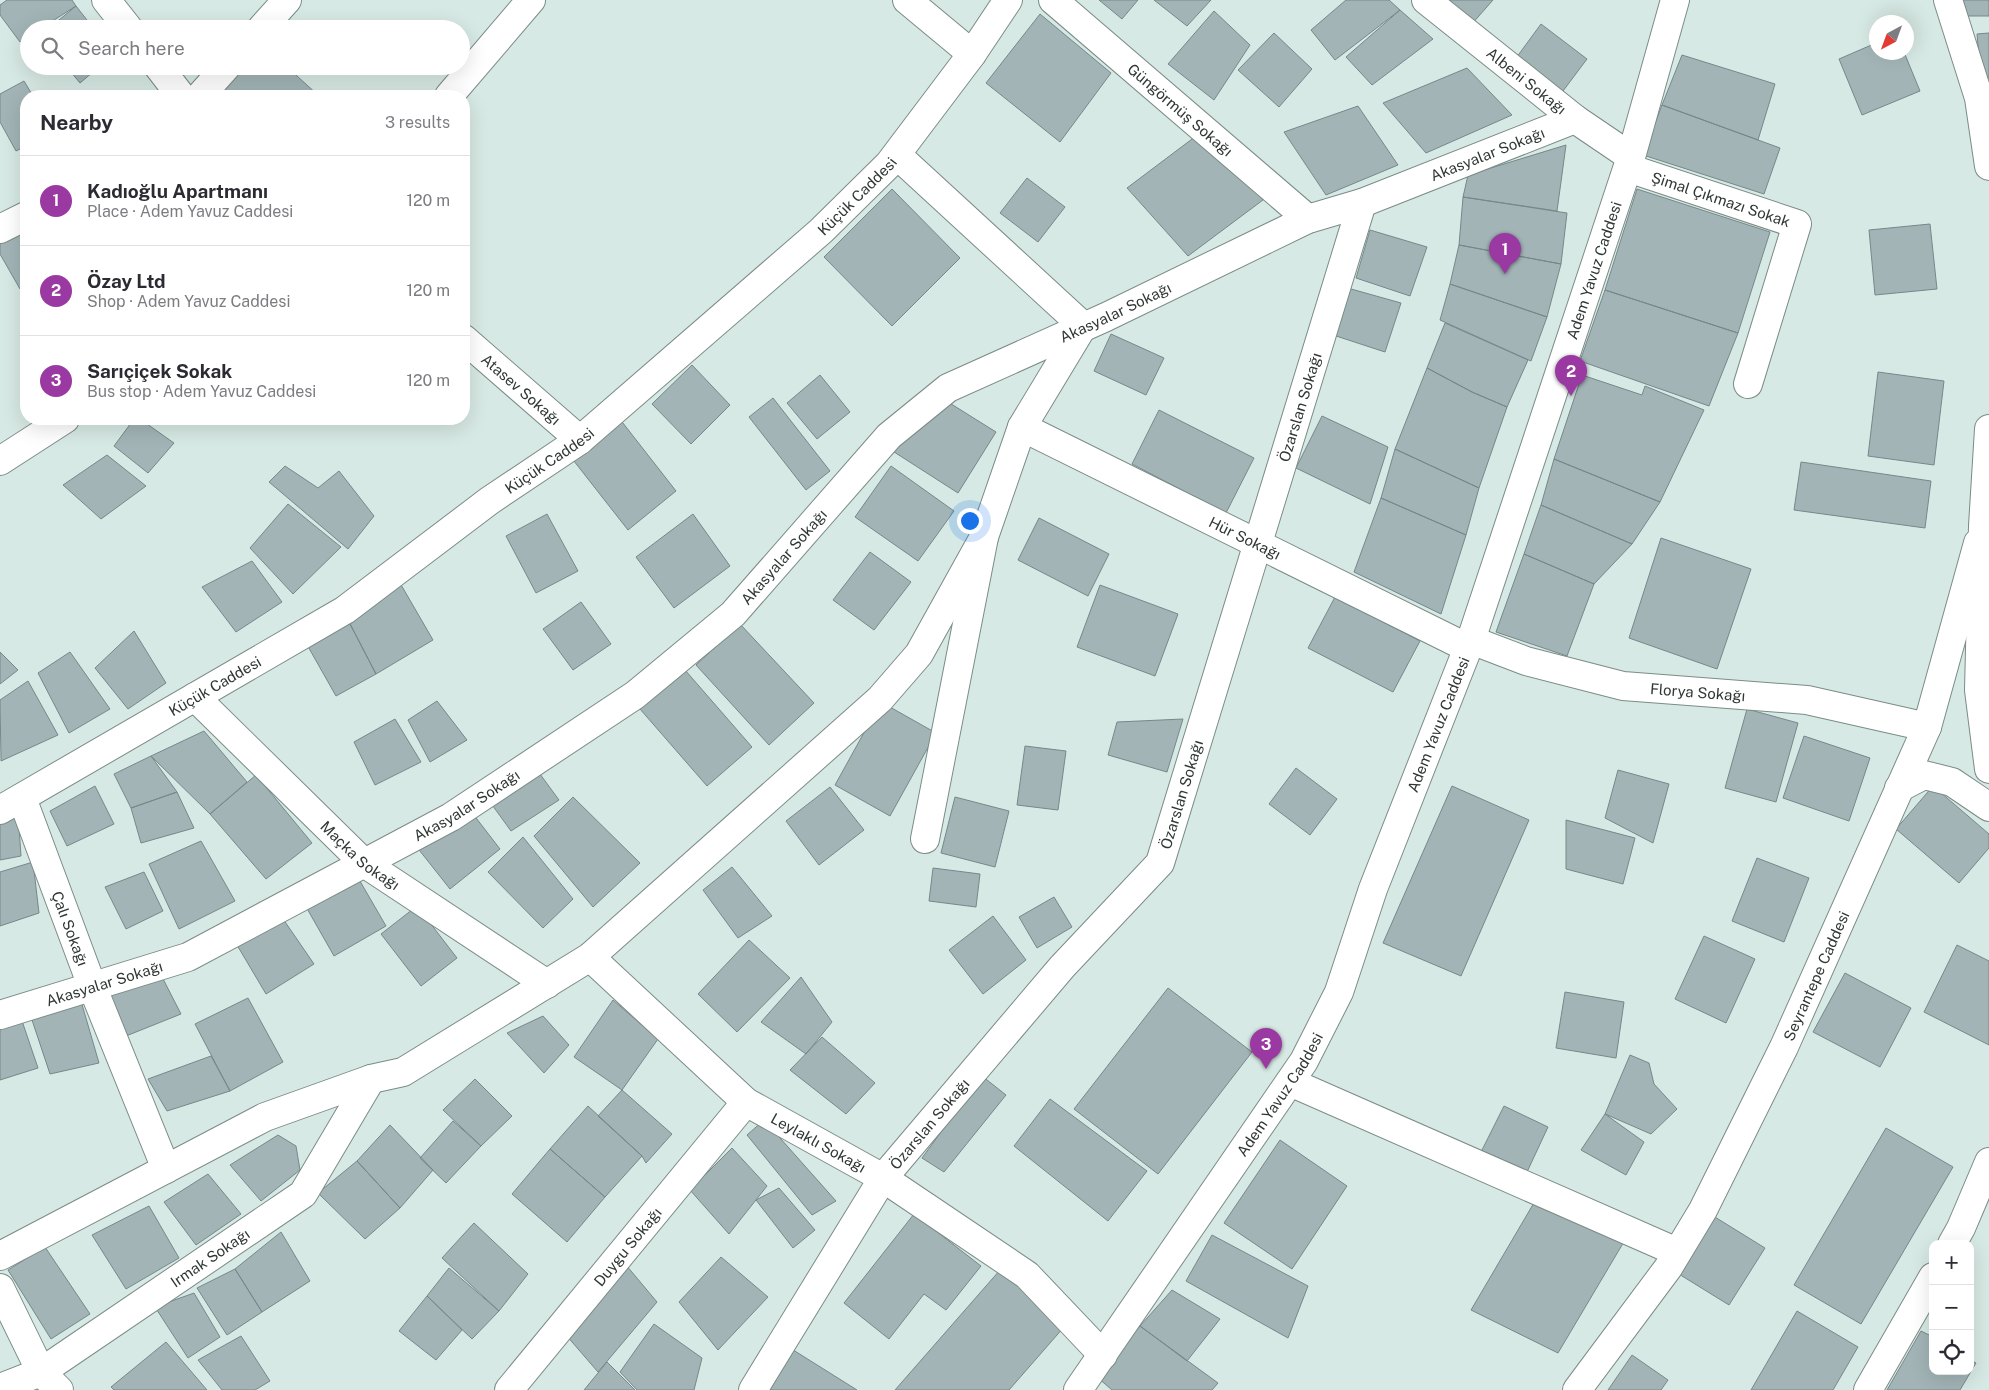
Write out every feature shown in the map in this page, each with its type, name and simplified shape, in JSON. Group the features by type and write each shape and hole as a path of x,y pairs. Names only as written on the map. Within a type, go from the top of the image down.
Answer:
{"street":[{"path":"106,0 122,20"},
{"path":"269,20 287,0"},
{"path":"470,71 531,0"},
{"path":"907,0 972,54"},
{"name":"Küçük Caddesi","path":"11,804 345,610 490,502 580,440 821,231 897,155 972,54 1008,0"},
{"name":"Güngörmüş Sokağı","path":"1053,0 1308,219"},
{"name":"Albeni Sokağı","path":"1426,0 1630,162"},
{"name":"Adem Yavuz Caddesi","path":"1078,1390 1304,1061 1339,992 1373,889 1470,644 1630,162 1675,0"},
{"path":"1948,0 1979,98 1989,166"},
{"path":"165,75 176,90"},
{"path":"206,90 220,75"},
{"path":"454,90 467,75"},
{"name":"Akasyalar Sokağı","path":"0,1015 188,957 451,817 635,695 733,614 889,436 948,388 1084,326 1308,219 1362,203 1575,118"},
{"path":"897,155 1084,326 1022,427 984,537 924,839"},
{"name":"Şimal Çıkmazı Sokak","path":"1630,162 1797,224 1748,384"},
{"name":"Özarslan Sokağı","path":"754,1390 883,1178 1062,966 1160,863 1362,203"},
{"path":"0,229 20,219"},
{"name":"Atasev Sokağı","path":"470,344 580,440"},
{"path":"0,461 56,425"},
{"name":"Hür Sokağı","path":"1022,427 1258,544 1470,644"},
{"path":"1989,429 1983,526 1979,690 1989,769"},
{"name":"Seyrantepe Caddesi","path":"1577,1390 1668,1268 1703,1210 1784,1047 1927,727 1983,526"},
{"path":"0,1256 265,1117 371,1079 403,1072 590,957 880,700 919,654 984,537"},
{"name":"Florya Sokağı","path":"1470,644 1526,661 1623,686 1808,700 1927,727"},
{"name":"Maçka Sokağı","path":"195,697 364,863 547,984"},
{"path":"1899,788 1924,775 1952,782 1989,807"},
{"name":"Çalı Sokağı","path":"11,804 92,986 166,1169"},
{"name":"Leylaklı Sokağı","path":"590,957 746,1102 883,1178 1027,1276 1103,1355"},
{"name":"Irmak Sokağı","path":"0,1388 50,1381 303,1194 371,1079"},
{"path":"1290,1082 1677,1252"},
{"name":"Duygu Sokağı","path":"509,1390 746,1102"},
{"path":"1954,1240 1989,1162"},
{"path":"1868,1390 1929,1284"},
{"path":"0,1288 50,1381"}],"building":[{"path":"7,0 72,0 76,6 54,20 20,20 20,42 0,15 0,5"},
{"path":"1099,0 1138,0 1122,19"},
{"path":"1154,0 1211,0 1187,26"},
{"path":"1346,0 1389,0 1400,10 1335,60 1311,30"},
{"path":"1442,0 1493,0 1471,25"},
{"path":"1961,0 1989,0 1989,16 1965,16"},
{"path":"76,6 87,20 59,20"},
{"path":"1400,10 1433,39 1372,85 1346,57"},
{"path":"1214,11 1250,45 1214,100 1168,64"},
{"path":"1040,14 1111,73 1060,142 986,83"},
{"path":"1541,24 1587,59 1557,99 1511,65"},
{"path":"1274,33 1312,69 1279,107 1238,70"},
{"path":"1989,33 1989,78 1981,79 1977,34"},
{"path":"1869,46 1869,60 1907,60 1920,91 1862,115 1839,59"},
{"path":"1682,55 1775,84 1758,140 1662,105"},
{"path":"1467,68 1512,115 1426,153 1383,103"},
{"path":"73,75 89,75 80,83"},
{"path":"228,75 296,75 312,90 214,90"},
{"path":"24,81 29,90 20,90 20,149 16,151 0,122 0,94"},
{"path":"1662,105 1780,148 1764,194 1643,155"},
{"path":"1358,106 1398,165 1326,195 1284,132"},
{"path":"1204,130 1263,200 1188,256 1127,188"},
{"path":"1566,145 1557,211 1463,197 1468,175"},
{"path":"1027,178 1065,207 1038,242 1000,213"},
{"path":"892,189 960,258 892,326 824,257"},
{"path":"1637,189 1770,232 1738,333 1605,290"},
{"path":"1463,197 1567,213 1561,264 1459,245"},
{"path":"1930,224 1937,289 1875,295 1869,230"},
{"path":"1370,230 1427,247 1410,296 1356,278"},
{"path":"20,234 20,289 0,254 0,242"},
{"path":"1459,245 1561,264 1547,317 1450,284"},
{"path":"1450,284 1547,317 1531,361 1440,320"},
{"path":"1344,287 1401,303 1385,352 1330,334"},
{"path":"1605,290 1738,333 1709,406 1580,361"},
{"path":"1445,323 1528,360 1507,407 1472,392 1427,368"},
{"path":"1111,334 1164,358 1146,395 1094,371"},
{"path":"692,365 730,405 691,444 652,404"},
{"path":"1427,368 1472,392 1507,407 1479,488 1395,449"},
{"path":"1878,372 1944,381 1934,465 1868,456"},
{"path":"820,375 850,412 817,439 787,403"},
{"path":"1582,375 1642,395 1645,386 1704,410 1660,502 1554,459"},
{"path":"773,398 830,471 806,490 749,417"},
{"path":"948,402 996,432 958,493 891,450"},
{"path":"1159,410 1254,458 1226,513 1132,464"},
{"path":"1322,416 1388,447 1370,504 1296,468"},
{"path":"619,418 676,491 628,530 570,456"},
{"path":"130,425 148,425 174,443 148,473 114,446"},
{"path":"1395,449 1479,488 1466,535 1381,498"},
{"path":"107,455 146,486 101,519 63,485"},
{"path":"1554,459 1660,502 1632,544 1541,505"},
{"path":"1801,462 1931,481 1925,528 1794,510"},
{"path":"285,466 318,488 339,471 374,516 348,549 269,482"},
{"path":"891,466 954,511 918,561 855,517"},
{"path":"1381,498 1466,535 1441,614 1354,572"},
{"path":"288,504 341,547 293,594 250,548"},
{"path":"1541,505 1632,544 1594,584 1524,554"},
{"path":"547,514 578,571 536,593 506,536"},
{"path":"693,514 730,566 674,608 636,557"},
{"path":"1039,518 1109,554 1088,596 1018,560"},
{"path":"1661,538 1751,569 1717,669 1629,638"},
{"path":"870,552 911,582 874,630 833,600"},
{"path":"1524,554 1594,584 1567,656 1496,632"},
{"path":"252,561 282,602 236,632 202,587"},
{"path":"400,583 433,640 376,674 348,620"},
{"path":"1100,585 1178,614 1155,676 1077,647"},
{"path":"1335,597 1420,641 1393,692 1308,648"},
{"path":"581,602 611,644 573,670 543,629"},
{"path":"348,620 376,674 336,696 306,643"},
{"path":"740,624 814,703 769,745 696,665"},
{"path":"134,631 166,683 128,709 95,668"},
{"path":"0,652 18,670 0,684"},
{"path":"70,652 110,709 69,733 38,673"},
{"path":"685,670 752,747 707,786 640,709"},
{"path":"28,681 58,735 1,761 0,700"},
{"path":"437,701 467,740 430,762 408,720"},
{"path":"881,702 936,733 890,816 835,785"},
{"path":"1747,709 1798,723 1776,802 1725,788"},
{"path":"395,719 421,762 375,785 354,742"},
{"path":"1183,719 1167,772 1108,755 1117,722"},
{"path":"204,731 247,782 210,814 151,756"},
{"path":"1804,736 1870,758 1849,821 1783,798"},
{"path":"1025,746 1066,751 1058,810 1017,805"},
{"path":"151,756 177,792 131,808 114,774"},
{"path":"1296,768 1337,799 1310,835 1269,804"},
{"path":"537,770 559,800 511,831 490,802"},
{"path":"1618,770 1669,784 1653,843 1605,818"},
{"path":"256,775 312,843 266,879 210,814"},
{"path":"95,786 114,824 67,846 50,811"},
{"path":"1452,786 1529,820 1461,976 1383,943"},
{"path":"1933,786 1989,834 1989,848 1959,883 1896,829"},
{"path":"830,787 864,830 819,865 786,821"},
{"path":"177,792 194,828 141,843 131,808"},
{"path":"573,797 640,863 593,907 534,836"},
{"path":"955,797 1009,811 995,867 941,853"},
{"path":"18,813 21,856 0,860 0,819"},
{"path":"473,814 500,849 450,889 416,846"},
{"path":"1566,820 1635,838 1623,884 1566,869"},
{"path":"523,837 573,899 543,928 488,872"},
{"path":"201,841 235,901 179,929 149,864"},
{"path":"1757,858 1809,878 1784,942 1732,921"},
{"path":"33,862 39,913 0,926 0,872"},
{"path":"732,867 772,916 738,938 703,890"},
{"path":"933,868 980,874 976,907 929,901"},
{"path":"144,872 163,911 126,929 105,887"},
{"path":"357,876 386,926 334,956 305,905"},
{"path":"1054,897 1072,927 1037,948 1019,917"},
{"path":"417,906 457,958 421,986 381,934"},
{"path":"281,916 314,964 266,994 234,940"},
{"path":"993,916 1026,960 983,994 949,950"},
{"path":"1704,936 1755,959 1726,1023 1675,999"},
{"path":"749,940 790,978 737,1032 698,994"},
{"path":"1957,945 1989,961 1989,1045 1924,1012"},
{"path":"160,973 181,1014 126,1036 107,991"},
{"path":"1845,973 1911,1008 1880,1067 1813,1032"},
{"path":"801,977 832,1022 806,1054 761,1022"},
{"path":"1168,988 1252,1052 1158,1174 1074,1109"},
{"path":"1565,992 1624,1002 1616,1058 1556,1048"},
{"path":"248,998 283,1062 230,1091 195,1024"},
{"path":"613,1000 658,1039 622,1090 574,1057"},
{"path":"81,1001 99,1063 50,1074 31,1017"},
{"path":"543,1016 569,1045 544,1073 507,1033"},
{"path":"21,1018 38,1068 0,1080 0,1025"},
{"path":"822,1037 875,1083 846,1114 790,1070"},
{"path":"1630,1055 1649,1063 1654,1084 1677,1109 1651,1134 1605,1114"},
{"path":"211,1056 230,1091 167,1111 148,1079"},
{"path":"982,1076 1006,1095 944,1172 922,1158"},
{"path":"475,1079 512,1116 481,1146 443,1110"},
{"path":"622,1090 672,1134 646,1163 642,1156 598,1116"},
{"path":"1050,1099 1147,1171 1108,1221 1014,1146"},
{"path":"588,1106 642,1156 605,1197 550,1149"},
{"path":"1504,1106 1548,1127 1527,1172 1481,1152"},
{"path":"1605,1114 1644,1142 1626,1175 1581,1150"},
{"path":"764,1120 836,1201 812,1215 747,1135"},
{"path":"453,1121 481,1146 446,1183 420,1158"},
{"path":"390,1125 433,1170 400,1208 357,1161"},
{"path":"1886,1128 1953,1167 1861,1324 1794,1285"},
{"path":"278,1135 296,1146 300,1170 261,1201 230,1165"},
{"path":"1280,1140 1347,1186 1292,1269 1224,1223"},
{"path":"732,1148 767,1186 729,1234 690,1190"},
{"path":"550,1149 605,1197 567,1242 512,1194"},
{"path":"357,1161 400,1208 365,1239 318,1193"},
{"path":"208,1174 241,1214 196,1245 164,1202"},
{"path":"779,1188 815,1230 793,1248 756,1200"},
{"path":"1538,1196 1625,1240 1558,1353 1471,1310"},
{"path":"149,1206 179,1258 126,1289 92,1235"},
{"path":"914,1214 981,1266 946,1310 924,1294 889,1339 844,1303"},
{"path":"1710,1214 1765,1248 1729,1305 1674,1271"},
{"path":"474,1223 528,1274 499,1311 442,1258"},
{"path":"281,1232 310,1281 262,1312 235,1269"},
{"path":"1212,1235 1308,1286 1288,1338 1186,1281"},
{"path":"45,1247 90,1314 51,1339 8,1270"},
{"path":"721,1257 768,1297 718,1350 679,1302"},
{"path":"626,1265 657,1302 598,1372 566,1335"},
{"path":"449,1268 499,1311 472,1339 427,1296"},
{"path":"235,1269 262,1312 227,1335 197,1288"},
{"path":"1000,1270 1064,1327 1009,1390 895,1390"},
{"path":"1172,1290 1220,1319 1187,1361 1140,1326"},
{"path":"194,1293 220,1337 188,1358 155,1307"},
{"path":"427,1296 462,1330 436,1360 399,1331"},
{"path":"1797,1311 1858,1347 1833,1390 1751,1390"},
{"path":"654,1324 702,1358 694,1390 637,1390 620,1372"},
{"path":"1140,1326 1218,1383 1212,1390 1112,1390 1097,1377"},
{"path":"1921,1331 1929,1335 1929,1375 1969,1375 1960,1390 1887,1390"},
{"path":"241,1336 270,1381 255,1390 222,1390 198,1360"},
{"path":"166,1342 207,1390 114,1390 111,1387"},
{"path":"790,1348 857,1390 765,1390"},
{"path":"1632,1355 1668,1380 1661,1390 1608,1390"},
{"path":"607,1362 635,1390 584,1390"}],"place":[{"name":"Kadıoğlu Apartmanı","path":"1505,274"},
{"name":"Özay Ltd","path":"1571,396"},
{"name":"Sarıçiçek Sokak","path":"1266,1069"}]}
